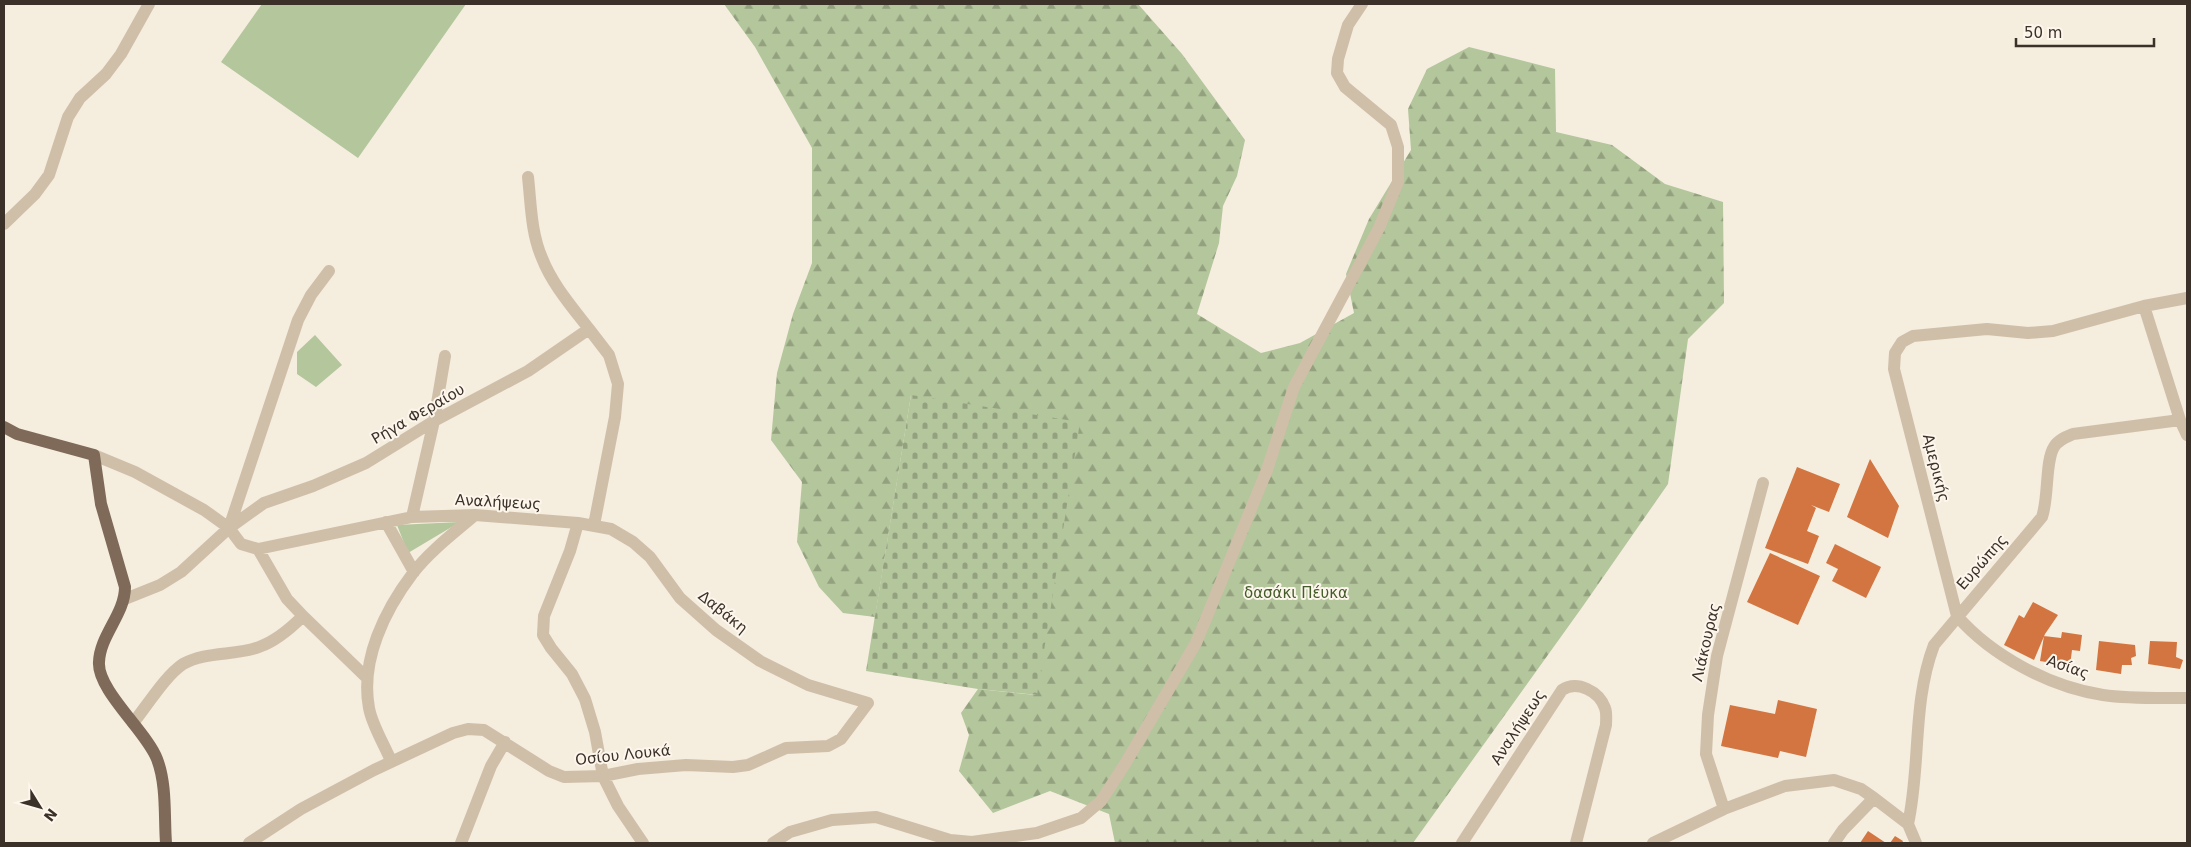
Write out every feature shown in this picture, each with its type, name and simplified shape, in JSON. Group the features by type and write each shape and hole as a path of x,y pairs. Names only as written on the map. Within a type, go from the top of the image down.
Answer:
{"main road":[{"path":"4,427 17,434 94,454 101,504 125,587 125,599 104,644 99,662 101,678 157,759 163,790 166,843"}],"street":[{"path":"4,224 35,194 49,175 68,117 80,98 106,74 122,54 149,4"},
{"path":"773,843 790,832 832,820 876,817 950,840 972,842 1037,833 1081,818 1101,801 1125,764 1196,643 1267,470 1294,387 1378,228 1398,182 1398,147 1390,125 1346,87 1337,73 1338,59 1348,25 1362,4"},
{"path":"528,178 533,226 542,258 565,299 609,355 618,384 616,409 594,525"},
{"path":"229,528 298,320 311,295 329,271"},
{"path":"2187,298 2144,306 2180,420 2187,435"},
{"name":"Αμερικής","path":"1957,616 1894,370 1895,353 1902,342 1913,336 1987,329 2028,332 2053,331 2144,306"},
{"name":"Ρήγα Φεραίου","path":"125,599 160,585 181,572 229,528 264,504 313,486 366,463 434,421 528,370 589,329"},
{"path":"412,517 434,421 445,356"},
{"name":"Ευρώπης","path":"1908,824 1913,801 1919,714 1927,662 1934,645 1957,616 2042,517 2047,504 2051,454 2054,445 2073,434 2180,420"},
{"path":"94,454 135,472 216,517 229,528 242,544 258,548 287,599 366,677"},
{"name":"Λιάκουρας","path":"1724,809 1706,754 1708,715 1717,656 1763,483"},
{"path":"391,761 369,709 366,677 374,644 392,604 414,572 475,515"},
{"name":"Αναλήψεως","path":"258,548 412,517 475,515 578,523"},
{"path":"386,522 414,572"},
{"path":"578,523 570,552 544,616 543,636 572,674 585,700 595,732 603,776 618,806 643,843"},
{"name":"Δαβάκη","path":"578,523 611,529 633,542 650,557 680,598 716,630 760,661 808,685 868,703"},
{"path":"133,723 171,675 183,664 200,657 258,647 285,633 303,616"},
{"name":"Ασίας","path":"1957,616 1972,634 1994,650 2040,675 2103,695 2187,698"},
{"name":"Αναλήψεως","path":"1462,843 1562,690 1568,686 1576,685 1583,686 1600,700 1605,708 1606,725 1576,843"},
{"name":"Οσίου Λουκά","path":"249,843 301,809 391,761 453,733 468,729 484,730 549,771 564,777 603,776 638,769 686,765 733,767 748,765 786,748 828,746 841,740 868,703"},
{"path":"461,843 491,766 505,742"},
{"path":"1653,843 1724,809 1785,786 1822,780 1848,783 1874,798 1908,824 1916,843"},
{"path":"1834,843 1874,798"}],"green space":[{"path":"262,4 466,4 358,158 221,62"},
{"name":"δασάκι Πέυκα","path":"724,4 1138,4 1182,54 1245,140 1237,176 1223,206 1219,243 1197,314 1261,353 1300,343 1354,313 1346,274 1369,219 1411,150 1408,109 1427,69 1469,47 1555,69 1556,132 1612,145 1665,184 1723,202 1724,303 1688,339 1668,484 1413,843 1115,843 1109,814 1050,791 993,813 959,771 969,735 961,713 978,689 1036,695 911,395 875,617 843,613 819,587 797,542 802,482 771,440 777,373 793,314 812,263 812,148 755,47"},
{"path":"315,335 342,365 316,387 297,374 297,352"},
{"path":"911,395 1080,422 1037,695 978,689 866,671"},
{"path":"460,522 408,553 397,525"}],"building":[{"path":"1870,459 1899,506 1888,538 1847,517"},
{"path":"1797,467 1840,484 1829,512 1811,505 1816,508 1807,531 1819,536 1808,564 1765,548"},
{"path":"1835,544 1881,567 1866,598 1832,581 1838,569 1826,563"},
{"path":"1770,553 1820,576 1798,625 1747,602"},
{"path":"2033,602 2058,615 2045,634 2034,660 2004,645 2019,615 2024,618"},
{"path":"2062,632 2082,635 2080,651 2072,650 2070,666 2040,661 2044,636 2061,638"},
{"path":"2099,641 2135,645 2136,656 2131,658 2132,665 2122,665 2121,674 2096,670"},
{"path":"2150,641 2177,642 2176,657 2183,660 2180,669 2148,664"},
{"path":"1778,700 1817,709 1806,757 1780,751 1778,758 1721,746 1730,705 1775,714"},
{"path":"1868,831 1886,843 1860,843"},
{"path":"1895,836 1903,841 1902,843 1890,843"}]}
